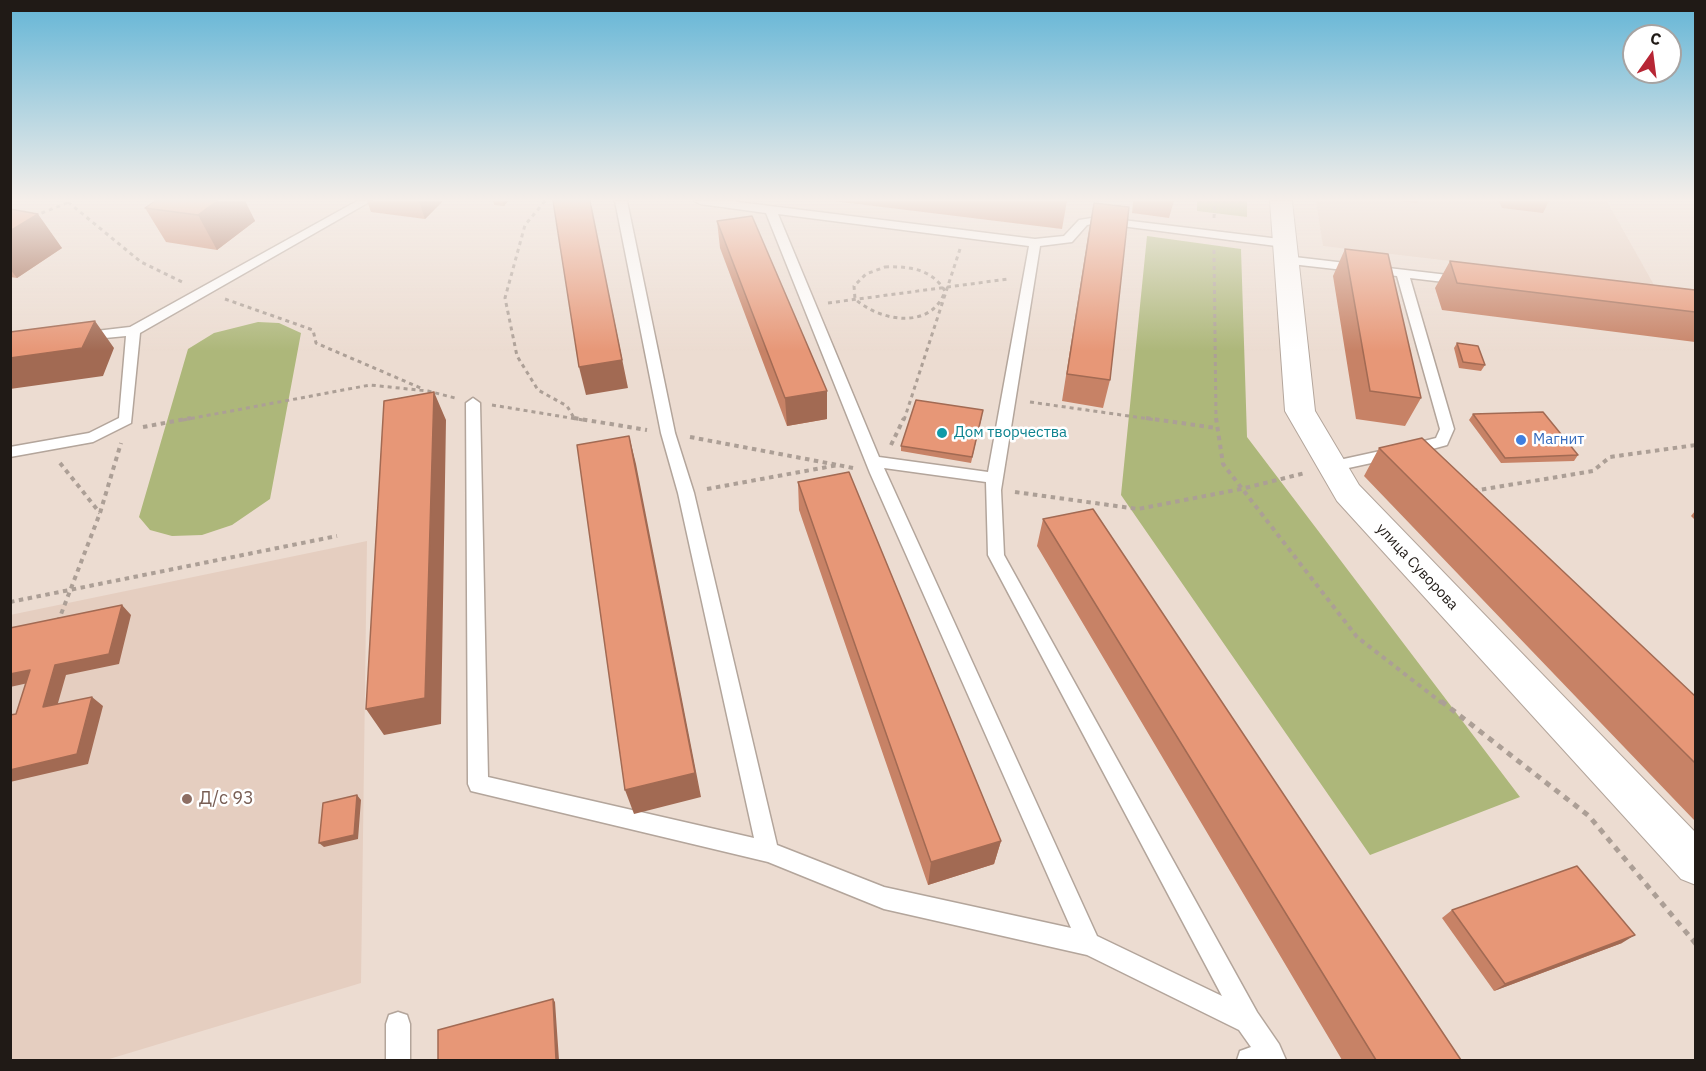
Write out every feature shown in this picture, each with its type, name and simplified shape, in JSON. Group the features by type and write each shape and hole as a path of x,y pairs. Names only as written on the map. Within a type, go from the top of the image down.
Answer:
{"street":[{"name":"улица Суворова","path":"1285,252 1300,411 1312,439 1330,467 1348,493 1695,864"}],"lane":[{"path":"66,338 133,331 276,251"},
{"path":"631,251 668,433 686,493 768,852"},
{"path":"788,251 878,465 1089,944"},
{"path":"1034,251 994,484 996,555 1248,1021 1264,1058"},
{"path":"1281,251 1402,273 1472,282"},
{"path":"1330,467 1442,441 1447,429 1402,273"},
{"path":"10,452 93,437 126,420 133,331"},
{"path":"474,403 478,784 768,852 884,898 1089,944 1248,1021"},
{"path":"1425,446 1471,491"},
{"path":"878,465 994,484"},
{"path":"398,1024 398,1060"}],"path":[{"path":"128,251 141,262 203,292 313,330 316,343 428,391"},
{"path":"518,251 505,298 517,356 538,390 567,406 574,418"},
{"path":"686,493 838,465 878,465 906,415 959,251"},
{"path":"1214,251 1216,428 1223,464 1357,637 1589,816 1695,944"},
{"path":"885,267 919,270 936,279 943,287 944,298 934,310 925,315 902,319 878,315 860,306 853,292 859,279 885,267"},
{"path":"810,305 1031,276"},
{"path":"1009,399 1216,428"},
{"path":"58,622 100,513 122,441"},
{"path":"1471,491 1593,471 1610,457 1695,445"},
{"path":"46,446 100,513"},
{"path":"994,484 1138,508 1241,489 1330,467"},
{"path":"10,602 337,536"}],"shaded area":[{"path":"1365,251 1635,251 1654,285"},
{"name":"Д/с 93","path":"367,541 361,983 106,1060 11,1060 10,615"}],"green space":[{"path":"1145,251 1241,251 1247,437 1520,797 1370,855 1121,495"},
{"path":"258,322 279,323 301,333 270,499 232,525 202,535 172,536 150,530 139,517 188,349 214,333"}],"building":[{"path":"561,251 600,251 622,360 579,367"},
{"path":"729,251 767,251 827,391 785,398"},
{"path":"1086,251 1124,251 1110,380 1067,374"},
{"path":"1345,251 1388,254 1421,398 1370,391"},
{"path":"1450,261 1695,290 1695,312 1457,283"},
{"path":"95,321 82,348 10,358 10,332"},
{"path":"1457,343 1478,346 1485,365 1463,362"},
{"path":"434,392 425,698 366,709 384,401"},
{"name":"Дом творчества","path":"916,400 983,410 972,457 901,446"},
{"name":"Магнит","path":"1543,412 1578,455 1505,458 1473,414"},
{"path":"629,436 695,773 625,790 577,445"},
{"path":"1422,438 1695,696 1695,763 1379,448"},
{"path":"849,472 1001,841 931,862 798,482"},
{"path":"1093,509 1461,1060 1376,1060 1043,519"},
{"path":"122,605 109,654 55,665 43,707 92,697 77,754 10,770 10,715 16,714 30,670 10,674 10,628"},
{"path":"357,795 354,835 319,843 323,803"},
{"path":"1577,866 1635,935 1505,984 1452,910"},
{"path":"553,999 556,1060 438,1060 438,1030"}],"place":[{"name":"Дом творчества","path":"942,433"},
{"name":"Магнит","path":"1521,440"},
{"name":"Д/с 93","path":"187,799"}]}
